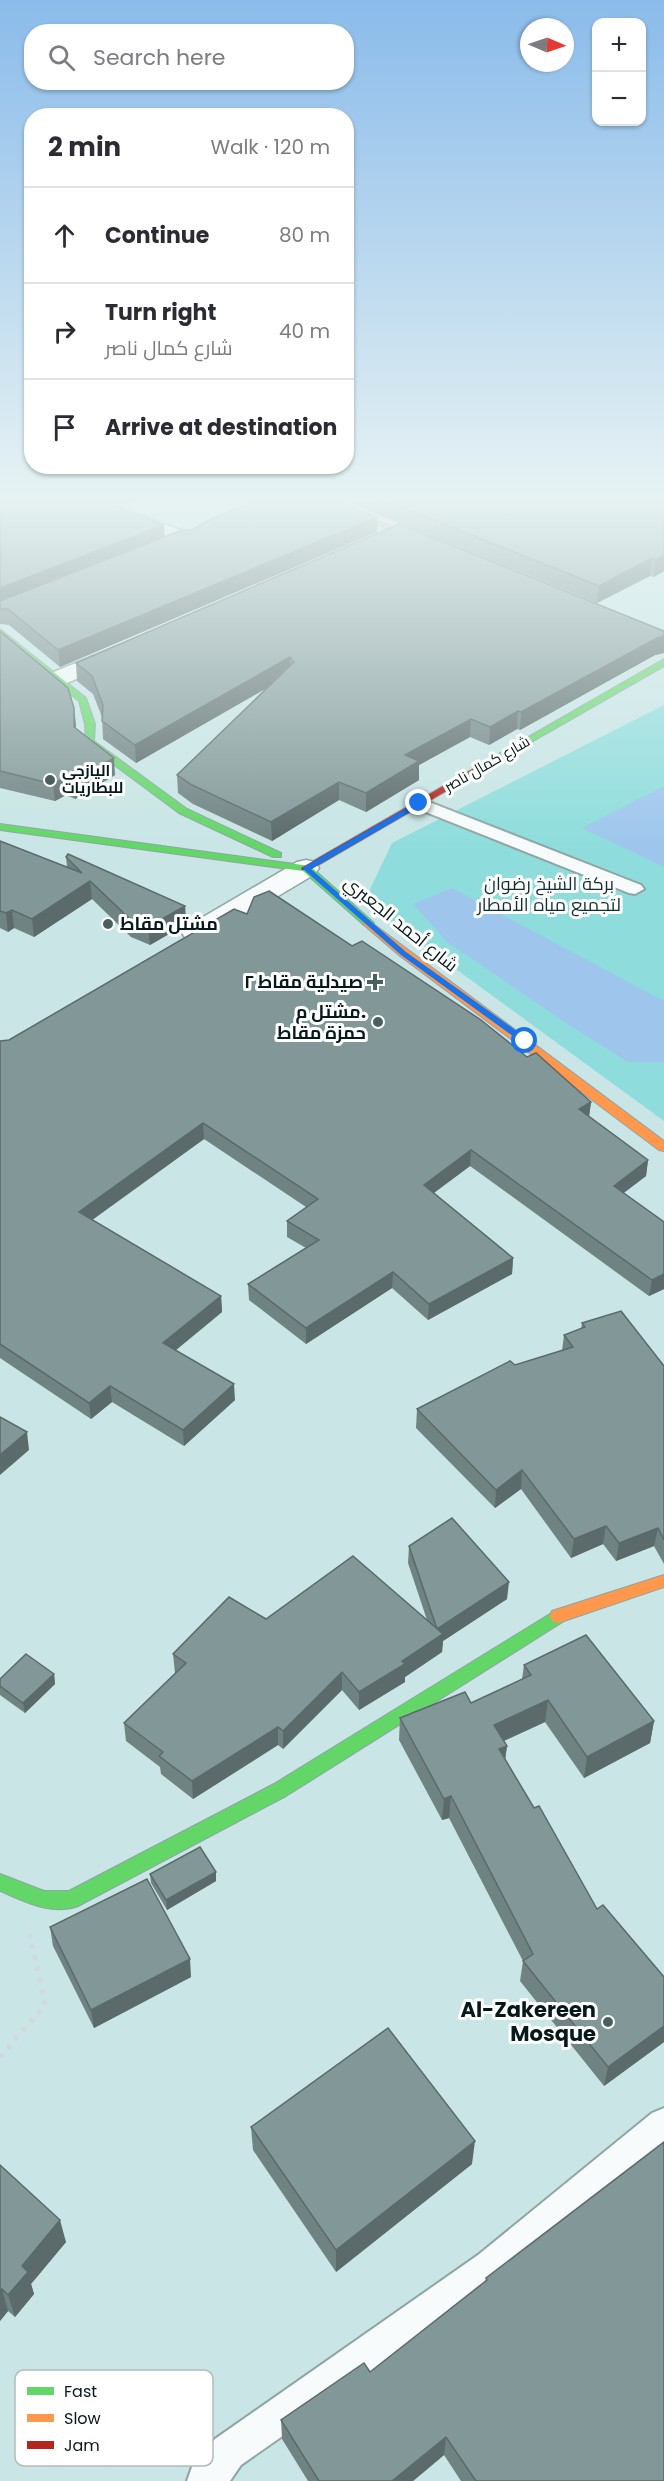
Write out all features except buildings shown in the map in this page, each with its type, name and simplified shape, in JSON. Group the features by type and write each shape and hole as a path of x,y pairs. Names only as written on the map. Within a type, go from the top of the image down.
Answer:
{"street":[{"name":"شارع أحمد الجعبري","path":"0,632 59,678 83,700 90,724 89,742 183,811 306,868 404,953 664,1147"},
{"path":"59,678 136,645"},
{"name":"شارع كمال ناصر","path":"173,946 664,662"},
{"path":"0,827 306,868"},
{"path":"0,1882 20,1893 44,1900 71,1900 280,1790 553,1617 664,1581"}],"lane":[{"path":"419,803 635,889"},
{"path":"206,2481 228,2452 491,2268 664,2125"}],"path":[{"path":"0,2057 45,2005 20,1893"}],"green space":[{"name":"بركة الشيخ رضوان لتجميع مياه الأمطار","path":"664,705 664,1121 364,902 392,843"}],"shaded area":[{"name":"بركة الشيخ رضوان لتجميع مياه الأمطار","path":"664,786 664,867 582,828"},
{"path":"452,888 664,1001 664,1062 628,1062 447,942 413,904"}],"traffic: fast":[{"path":"0,632 83,700 90,724 89,742 183,811 277,855"},
{"path":"490,762 664,662"},
{"path":"0,827 306,868 368,923"},
{"path":"0,1882 44,1900 71,1900 280,1790 558,1616"}],"traffic: slow":[{"path":"368,923 403,953 664,1147"},
{"path":"558,1616 664,1581"}],"traffic: jam":[{"path":"306,868 490,762"}],"place":[{"name":"اليازجي للبطاريات","path":"50,780"},
{"name":"مشتل مقاط","path":"108,924"},
{"name":"صيدلية مقاط ٢","path":"375,982"},
{"name":"مشتل م. حمزة مقاط","path":"378,1022"},
{"name":"Al-Zakereen Mosque","path":"608,2022"}],"route":[{"path":"419,803 306,868 404,953 525,1041"}]}
